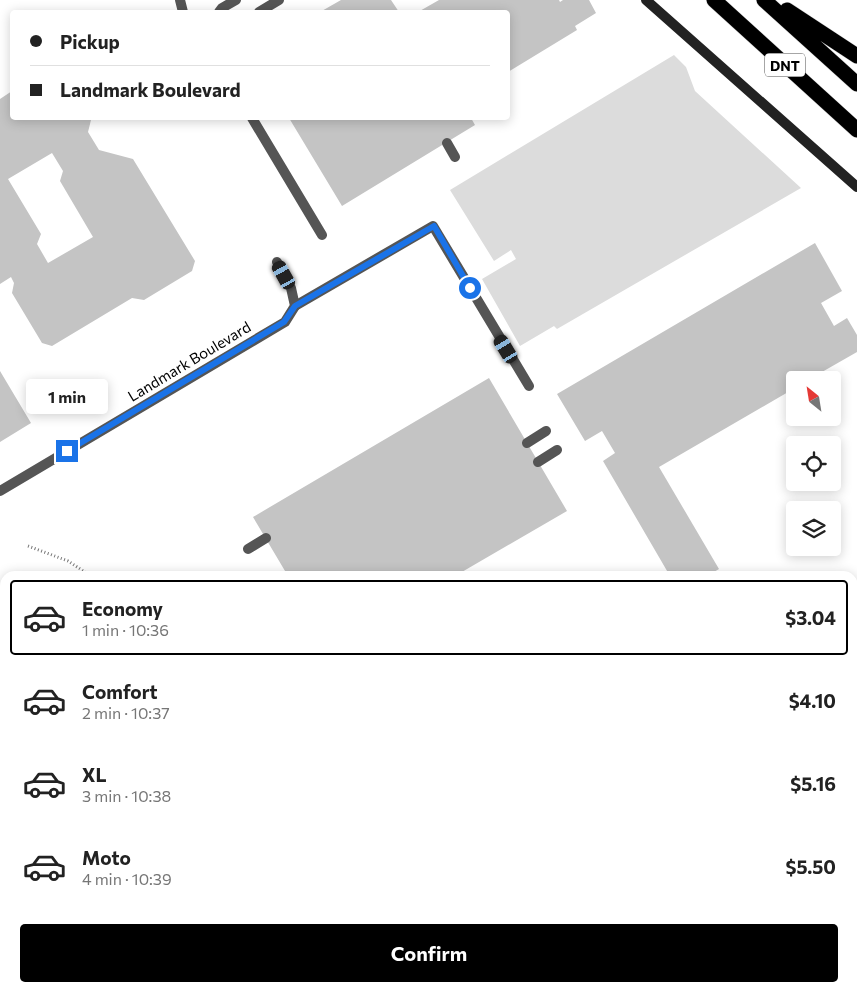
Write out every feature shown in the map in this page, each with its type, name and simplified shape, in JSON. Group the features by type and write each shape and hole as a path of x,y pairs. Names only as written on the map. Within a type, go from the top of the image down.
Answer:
{"highway":[{"name":"DNT","path":"714,0 857,130"},
{"name":"DNT","path":"764,0 857,84"},
{"path":"771,0 857,56"}],"main road":[{"path":"646,0 857,187"}],"street":[{"path":"221,10 236,0"},
{"path":"262,10 279,0"},
{"path":"253,120 322,235"},
{"path":"447,142 455,157"},
{"path":"277,262 291,288 295,306 434,226 529,386"},
{"name":"Landmark Boulevard","path":"0,491 284,322 295,306"},
{"path":"527,443 546,431"},
{"path":"538,462 557,450"},
{"path":"248,549 266,538"}],"path":[{"path":"28,546 68,561 84,571"}],"shaded area":[{"path":"674,55 686,67 695,91 801,188 557,329 554,326 520,346 482,279 516,259 511,250 494,261 450,190"}],"building":[{"path":"341,0 391,0 398,10 324,10"},
{"path":"439,0 559,0 560,2 563,0 589,0 596,13 575,26 577,30 510,71 510,10 422,10"},
{"path":"10,92 10,120 91,120 88,132 99,150 133,159 195,261 192,271 144,300 132,298 52,346 42,343 12,293 14,283 11,277 0,284 0,99","holes":["52,153 63,171 60,181 93,237 48,263 37,244 41,234 8,179"]},
{"path":"290,120 472,120 475,125 342,206"},
{"path":"815,243 842,291 821,303 834,326 847,318 857,335 857,352 824,371 786,371 786,393 659,467 719,569 716,571 667,571 603,461 615,453 602,431 585,441 557,394"},
{"path":"0,371 31,423 0,442"},
{"path":"489,378 567,511 464,571 285,571 253,517"}],"route":[{"path":"67,451 284,322 295,306 434,226 470,288"}]}
